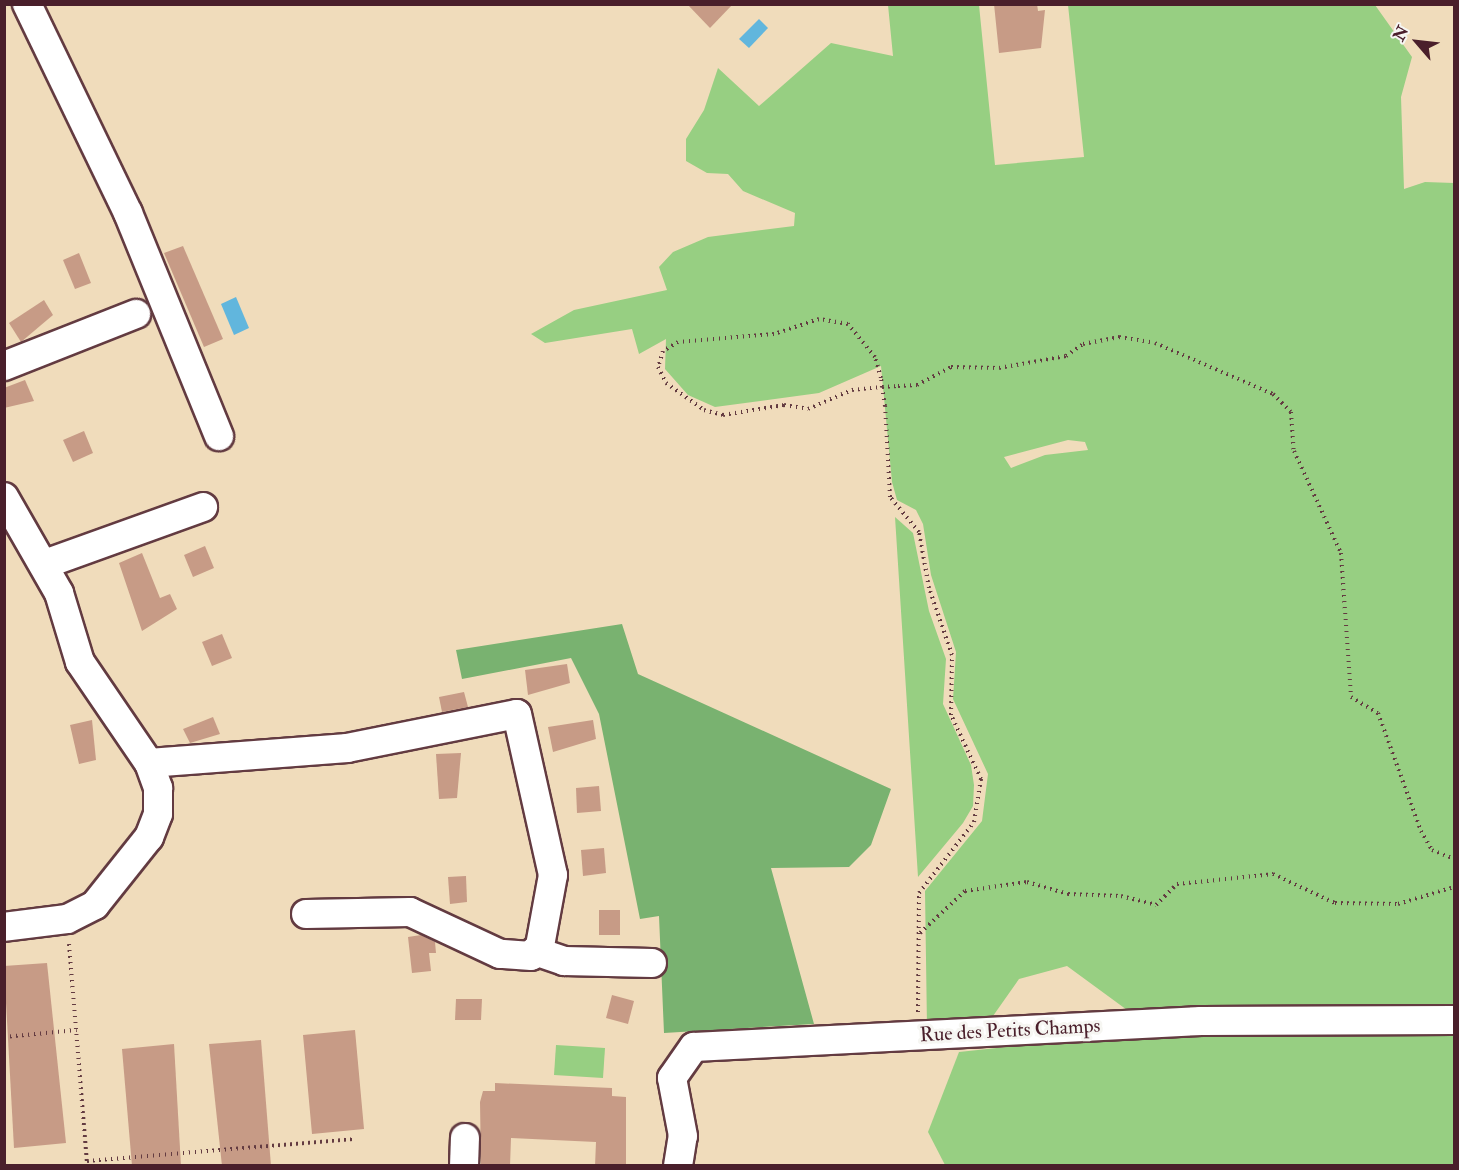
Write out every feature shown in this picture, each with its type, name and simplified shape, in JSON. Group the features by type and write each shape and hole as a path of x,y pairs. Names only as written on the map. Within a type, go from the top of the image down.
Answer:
{"street":[{"path":"27,4 128,213 219,436"},
{"path":"4,366 136,314"},
{"path":"4,497 45,564 80,662 148,763 158,788 158,814 149,837 95,905 67,919 4,927"},
{"path":"45,564 203,507"},
{"path":"148,763 346,748 517,714 553,875 535,951 531,956 500,954 410,912 306,914"},
{"path":"535,951 564,961 652,963"},
{"name":"Rue des Petits Champs","path":"678,1166 683,1136 672,1078 694,1047 1201,1021 1278,1025 1455,1020"}],"path":[{"path":"917,1035 919,892 974,822 981,779 951,715 951,655 929,588 919,532 890,497 882,387 875,357 863,337 848,324 819,319 774,334 678,342 663,351 658,368 679,395 723,415 784,405 808,409 852,390 882,387 917,385 951,367 999,368 1066,356 1091,341 1119,337 1155,343 1273,394 1291,412 1294,451 1341,554 1350,623 1351,697 1378,713 1421,831 1432,850 1455,859"},
{"path":"919,935 931,917 965,891 1027,882 1068,894 1121,896 1156,905 1178,884 1273,873 1335,903 1398,904 1455,887"},
{"path":"67,919 87,1161 353,1138"},
{"path":"4,1037 76,1030"}],"green space":[{"path":"888,5 979,5 995,165 1084,157 1068,5 1375,5 1412,57 1401,97 1404,189 1425,182 1454,183 1454,1009 1138,1018 1067,966 1019,979 993,1016 927,1027 925,891 982,821 988,774 953,699 956,652 931,575 923,524 916,510 897,500 892,482 881,366 819,393 715,407 688,395 665,369 666,339 639,354 632,329 545,343 531,334 574,310 667,290 659,267 673,252 708,237 794,226 795,213 743,191 728,174 707,173 686,161 686,139 704,110 718,68 759,106 831,43 893,56","holes":["1068,440 1085,442 1088,450 1045,455 1011,468 1004,457"]},
{"path":"895,517 913,533 929,611 946,659 943,704 971,765 974,785 973,806 963,823 918,877"},
{"path":"622,624 638,674 891,789 871,845 849,867 771,868 814,1024 664,1033 659,916 640,919 599,714 571,658 462,679 456,650"},
{"path":"1454,1025 1454,1165 945,1165 928,1132 959,1052 1189,1028"},
{"path":"556,1045 605,1048 603,1078 554,1075"}],"water":[{"path":"759,19 768,28 749,48 739,39"},
{"path":"236,297 249,328 234,335 221,304"}],"building":[{"path":"687,4 733,4 710,28"},
{"path":"994,4 1037,4 1038,11 1045,10 1041,48 999,53"},
{"path":"183,246 223,339 204,347 164,253"},
{"path":"79,253 91,283 75,289 63,260"},
{"path":"44,300 53,315 21,342 9,323"},
{"path":"25,380 34,401 4,408 4,388"},
{"path":"84,431 93,453 73,462 63,440"},
{"path":"205,546 214,568 193,577 184,555"},
{"path":"142,553 160,598 170,594 177,609 142,631 119,563"},
{"path":"222,634 232,658 212,666 202,642"},
{"path":"567,664 570,683 528,695 525,670"},
{"path":"464,692 468,707 442,712 439,697"},
{"path":"213,717 220,734 190,743 183,729"},
{"path":"92,720 96,760 79,764 70,725"},
{"path":"593,720 596,739 553,752 548,727"},
{"path":"461,753 457,798 439,799 436,754"},
{"path":"599,786 601,811 577,813 576,788"},
{"path":"604,848 606,873 583,876 581,850"},
{"path":"466,876 467,902 450,904 448,877"},
{"path":"599,910 620,910 620,935 599,935"},
{"path":"421,935 435,942 436,953 429,953 431,971 412,973 408,937"},
{"path":"47,963 66,1143 14,1148 4,966"},
{"path":"612,995 634,1001 628,1024 606,1018"},
{"path":"456,999 482,999 481,1020 455,1020"},
{"path":"355,1030 364,1129 312,1134 303,1035"},
{"path":"261,1040 271,1166 222,1166 209,1044"},
{"path":"174,1044 181,1166 132,1166 122,1049"},
{"path":"495,1083 612,1088 612,1096 626,1097 626,1166 595,1166 596,1142 511,1138 510,1166 481,1166 480,1102 483,1091 495,1091"}]}
